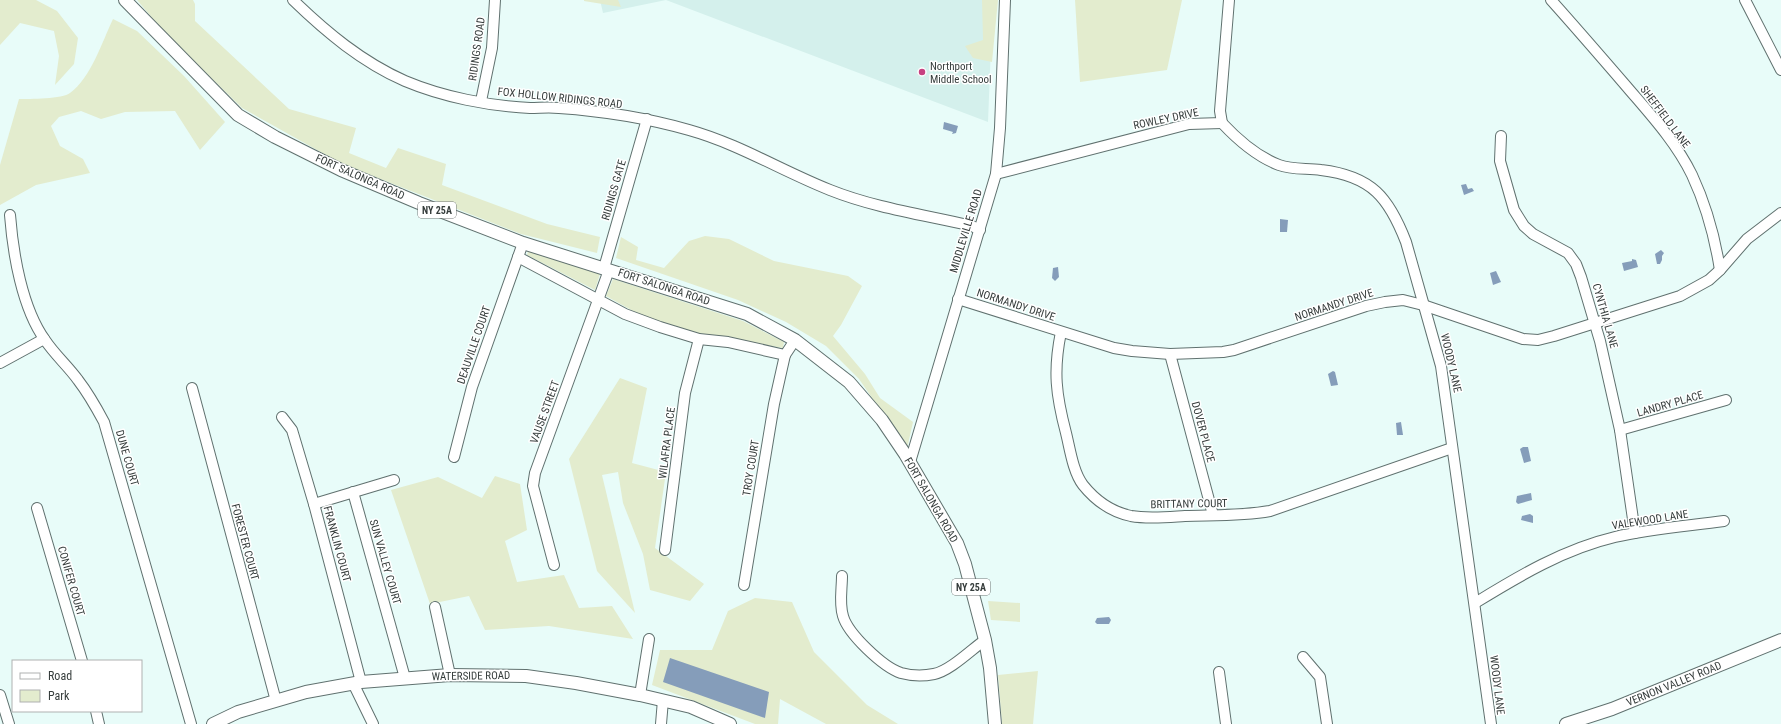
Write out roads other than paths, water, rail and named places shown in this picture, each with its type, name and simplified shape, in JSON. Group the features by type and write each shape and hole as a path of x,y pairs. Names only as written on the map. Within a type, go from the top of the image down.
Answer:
{"main road":[{"name":"FORT SALONGA ROAD","path":"125,0 238,114 275,137 355,176 523,243 747,314 796,340 850,382 882,420 910,462 957,543 965,564 985,640 990,668 995,724"},
{"name":"VERNON VALLEY ROAD","path":"1566,724 1612,709 1781,640"},
{"name":"WATERSIDE ROAD","path":"213,724 238,712 306,692 357,682 450,675 526,676 640,695 691,707 730,724"}],"street":[{"name":"FOX HOLLOW RIDINGS ROAD","path":"293,0 336,39 383,70 406,81 430,89 481,101 529,108 588,110 647,119 720,139 831,190 857,200 972,226 980,230"},
{"name":"RIDINGS ROAD","path":"481,101 492,48 495,0"},
{"name":"MIDDLEVILLE ROAD","path":"910,462 996,174 1000,128 1005,0"},
{"path":"1222,123 1220,111 1229,0"},
{"name":"SHEFFIELD LANE","path":"1551,0 1645,108 1678,151 1691,173 1699,192 1717,251 1720,270"},
{"path":"1745,0 1781,70"},
{"name":"RIDINGS GATE","path":"606,269 647,119"},
{"name":"ROWLEY DRIVE","path":"996,174 1189,124 1222,123"},
{"name":"WOODY LANE","path":"1222,123 1231,133 1251,148 1278,164 1295,169 1337,172 1369,186 1383,197 1392,209 1406,242 1441,366 1475,603 1490,724"},
{"name":"CYNTHIA LANE","path":"1501,136 1500,161 1514,210 1524,226 1533,234 1568,253 1581,277 1586,300 1595,322 1620,430 1635,533"},
{"name":"NORMANDY DRIVE","path":"958,299 1061,332 1132,352 1170,354 1234,350 1366,306 1403,300 1424,305 1523,339 1538,340 1680,296 1703,284 1720,270 1747,238 1781,213"},
{"name":"DUNE COURT","path":"10,215 16,262 22,288 44,339 78,379 94,402 104,422 191,724"},
{"name":"DEAUVILLE COURT","path":"454,457 472,387 523,243"},
{"path":"518,257 625,314 699,339 728,342 785,355 796,340"},
{"name":"VAUSE STREET","path":"554,565 533,486 534,480 599,300 606,269"},
{"name":"BRITTANY COURT","path":"1061,332 1056,356 1056,382 1058,400 1074,463 1082,484 1097,500 1114,510 1131,516 1247,515 1270,512 1452,448"},
{"path":"0,363 44,339"},
{"name":"WILAFRA PLACE","path":"665,550 685,393 699,339"},
{"name":"DOVER PLACE","path":"1170,354 1213,515"},
{"name":"TROY COURT","path":"744,585 774,404 785,355"},
{"name":"FORESTER COURT","path":"192,388 276,701"},
{"name":"LANDRY PLACE","path":"1620,430 1726,400"},
{"name":"FRANKLIN COURT","path":"282,416 292,430 314,504 357,682 373,724"},
{"path":"314,504 394,480"},
{"name":"SUN VALLEY COURT","path":"353,492 405,678"},
{"name":"CONIFER COURT","path":"37,508 82,660"},
{"name":"VALEWOOD LANE","path":"1475,603 1531,570 1564,554 1614,537 1724,521"},
{"path":"842,576 841,603 843,617 852,633 885,663 900,672 918,676 936,674 949,667 985,640"},
{"path":"435,607 450,675"},
{"path":"640,695 649,638"},
{"path":"1303,657 1320,676 1327,724"},
{"path":"1219,672 1226,724"},
{"path":"0,695 9,724"},
{"path":"661,724 663,700"},
{"path":"96,712 99,724"}],"water":[{"path":"944,122 958,126 956,133 952,134 953,132 943,129"},
{"path":"1466,184 1468,189 1472,188 1474,191 1464,195 1461,185"},
{"path":"1280,219 1288,220 1287,232 1280,232"},
{"path":"1661,250 1664,253 1662,260 1660,264 1657,264 1655,254"},
{"path":"1632,259 1636,260 1638,267 1624,271 1622,263 1632,261"},
{"path":"1058,267 1059,277 1055,281 1052,278 1053,268"},
{"path":"1496,271 1501,282 1493,285 1490,273"},
{"path":"1333,371 1335,372 1338,385 1331,386 1328,374"},
{"path":"1401,422 1403,435 1397,435 1396,423"},
{"path":"1523,447 1528,447 1531,461 1524,463 1520,449"},
{"path":"1531,493 1532,500 1518,504 1516,502 1517,496"},
{"path":"1530,514 1533,516 1533,523 1521,520 1522,516"},
{"path":"1109,617 1111,620 1109,624 1097,624 1095,622 1097,618"},
{"path":"670,658 769,692 765,718 663,682"}],"place":[{"name":"Northport Middle School","path":"922,72"}]}
